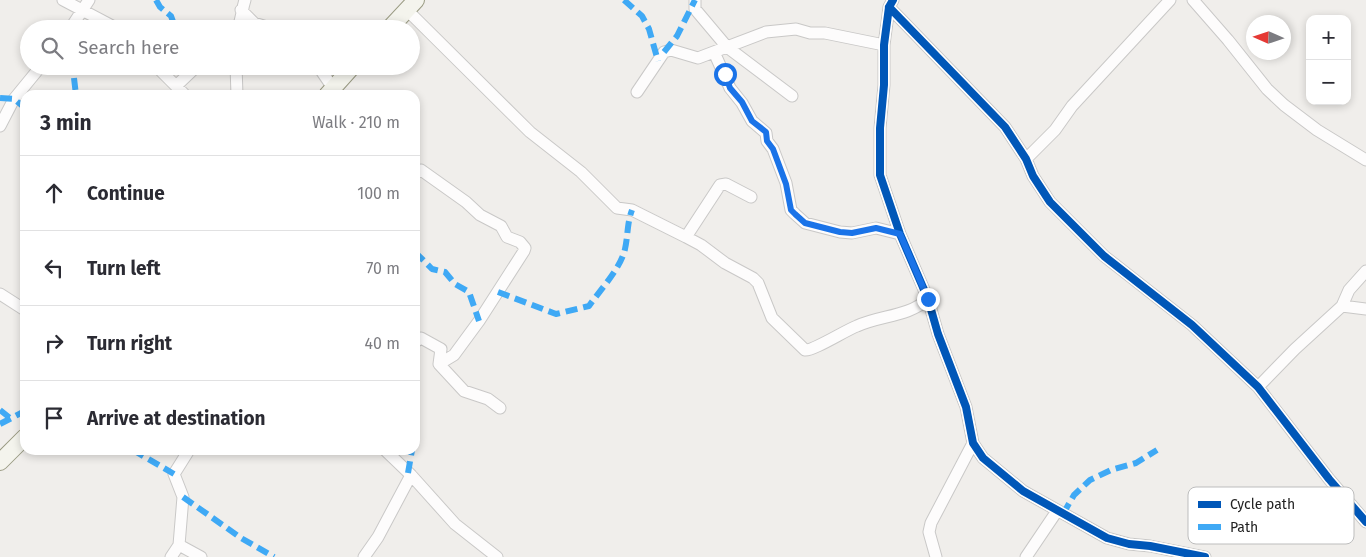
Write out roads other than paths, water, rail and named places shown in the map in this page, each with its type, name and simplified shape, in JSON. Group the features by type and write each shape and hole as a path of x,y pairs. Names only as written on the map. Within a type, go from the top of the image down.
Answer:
{"main road":[{"path":"397,20 411,5"},
{"path":"331,90 345,75"},
{"path":"0,462 20,442"}],"street":[{"path":"63,0 86,5 106,20"},
{"path":"695,0 695,9 728,47 792,96"},
{"path":"1026,158 1055,130 1072,106 1170,0"},
{"path":"1192,0 1228,40 1267,89 1284,106 1317,130 1366,160"},
{"path":"891,4 1005,127 1026,158 1033,176 1050,202 1072,226 1104,256 1192,326 1258,387 1336,487"},
{"path":"891,4 884,45 880,175 900,234 928,299 938,334 966,407 973,443 984,458 1022,491 1107,538 1129,544 1150,546 1205,557"},
{"path":"76,20 86,5"},
{"path":"241,20 243,5"},
{"path":"243,5 252,20"},
{"path":"411,5 530,132 581,172 617,208 632,210 686,237 701,245 725,263 753,278 758,283 772,318 805,350 811,350 839,334 864,323 906,313 919,307 928,299"},
{"path":"637,92 664,52 670,50 698,58 766,32 796,29 884,45"},
{"path":"714,52 730,88 742,102 752,121 766,132 767,141 773,149 786,184 791,210 795,214 805,223 840,232 852,233 876,228 900,234"},
{"path":"21,90 34,75"},
{"path":"165,75 180,90"},
{"path":"176,86 188,75"},
{"path":"236,75 237,90"},
{"path":"322,75 330,90"},
{"path":"0,126 20,92"},
{"path":"420,170 466,202 480,215 501,226 507,237 520,242 525,248 480,320 454,355 439,364"},
{"path":"686,237 720,185 726,184 751,197"},
{"path":"1258,387 1295,349 1342,306 1349,290 1366,271"},
{"path":"0,294 20,307"},
{"path":"1342,306 1366,309"},
{"path":"420,338 441,349 439,364"},
{"path":"439,364 464,391 488,399 500,408"},
{"path":"936,557 930,532 931,524 973,443"},
{"path":"171,557 179,545 183,497 174,474 186,455"},
{"path":"390,455 455,524 497,557"},
{"path":"364,557 378,537 411,475"},
{"path":"1354,508 1366,522"},
{"path":"1026,557 1057,511"},
{"path":"179,545 201,557"}]}
